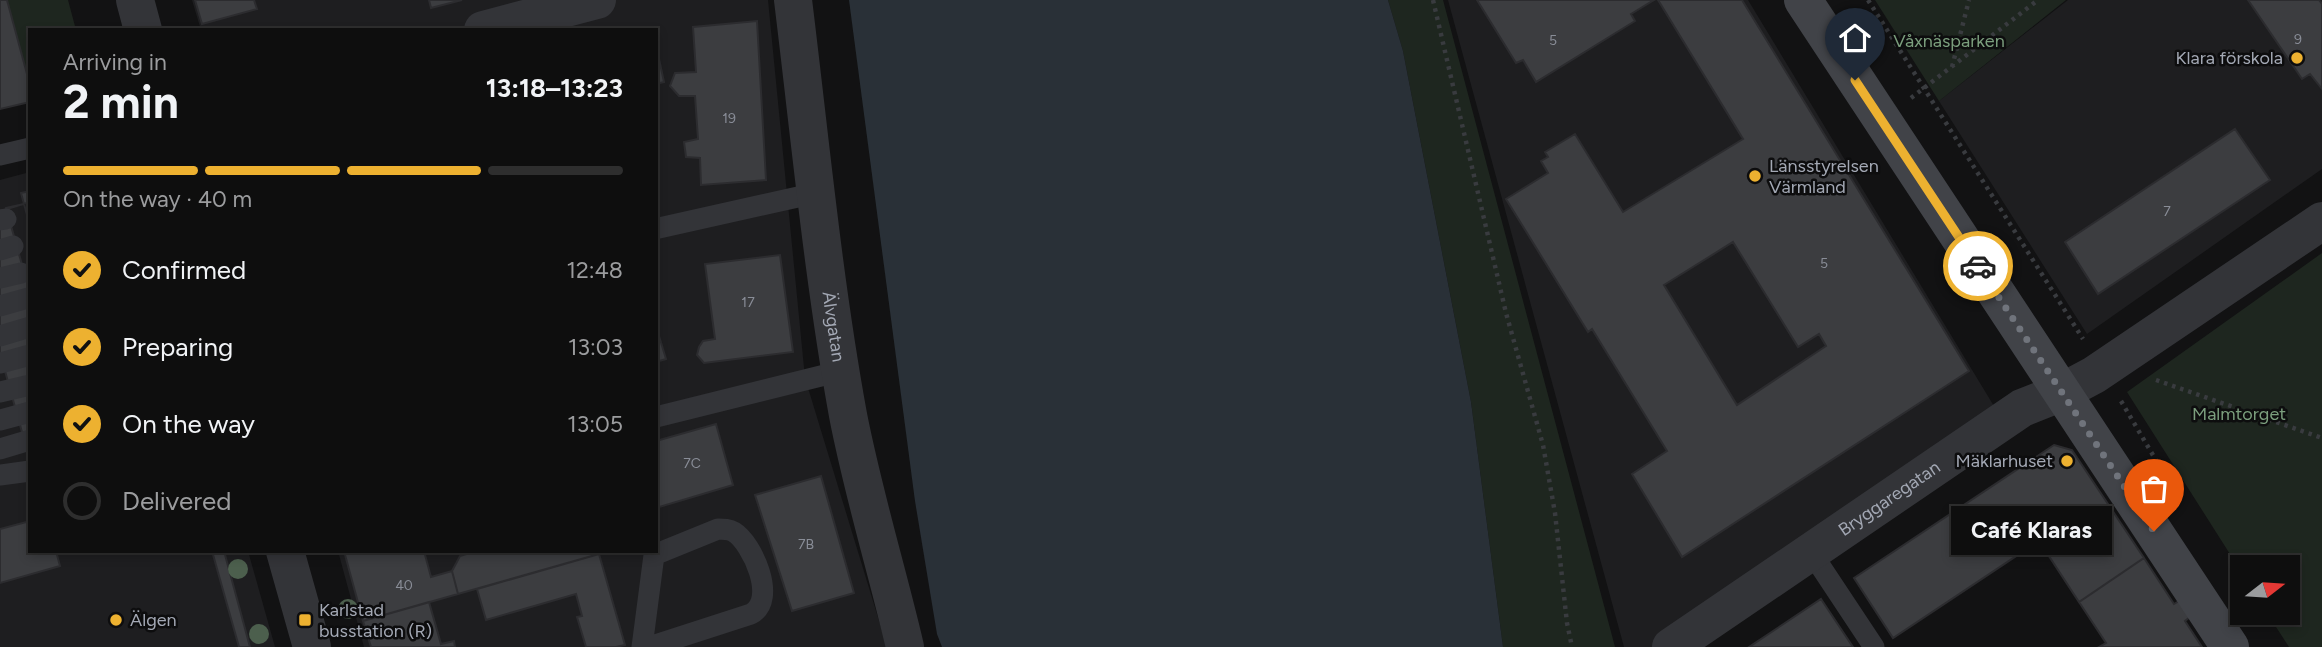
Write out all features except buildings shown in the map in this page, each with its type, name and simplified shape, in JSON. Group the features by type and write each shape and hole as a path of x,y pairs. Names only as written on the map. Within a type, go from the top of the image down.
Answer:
{"street":[{"path":"135,0 142,28"},
{"path":"490,28 597,0"},
{"name":"Älvgatan","path":"793,0 841,371 875,534 905,647"},
{"path":"1803,0 2230,647"},
{"name":"Bryggaregatan","path":"1671,647 2022,408 2062,392 2102,370 2322,220"},
{"path":"286,553 312,647"}],"lane":[{"path":"0,155 28,148"},
{"path":"659,229 816,193"},
{"path":"0,278 21,273"},
{"path":"0,306 27,298"},
{"path":"0,335 28,328"},
{"path":"0,363 28,356"},
{"path":"658,417 841,371"},
{"path":"0,393 28,385"},
{"path":"0,420 28,413"},
{"path":"0,449 28,441"},
{"path":"0,475 28,471"},
{"path":"642,647 654,555 718,529 728,529 737,534 748,548 764,588 760,607 751,614 649,647"},
{"path":"1811,552 1874,647"}],"path":[{"path":"1440,0 1434,3 1506,313 1543,445 1555,513 1572,647"},
{"path":"1868,0 2159,465"},
{"path":"1952,68 1969,0"},
{"path":"1881,121 2038,0"},
{"path":"2150,378 2322,438"}],"shaded area":[{"path":"192,0 768,0 805,378 887,647 364,647 339,553 658,553 658,28 200,28"},
{"path":"849,0 1388,0 1403,51 1471,402 1503,647 942,647 937,634 915,501"},
{"path":"1448,0 1748,0 2003,421 1671,647 1624,647"},
{"path":"2068,0 2322,0 2322,169 2087,334 1939,101"},
{"path":"28,173 28,553 249,553 275,647 0,647 0,180"}],"green space":[{"path":"7,0 68,0 75,28 28,28 28,78"},
{"path":"1388,0 1443,0 1615,647 1503,647 1471,402 1403,51"},
{"name":"Våxnäsparken","path":"1875,0 2066,0 1939,101"},
{"name":"Malmtorget","path":"2322,253 2322,647 2289,647 2275,625 2300,625 2300,555 2231,555 2127,392"}],"way so far":[{"path":"1978,266 2154,531"}],"place":[{"name":"Klara förskola","path":"2297,58"},
{"name":"Länsstyrelsen Värmland","path":"1755,176"},
{"name":"Mäklarhuset","path":"2067,461"},
{"name":"Café Klaras","path":"2154,531"},
{"name":"Älgen","path":"116,620"},
{"name":"Karlstad busstation (R)","path":"305,620"}],"route":[{"path":"1855,80 1978,266"}]}
